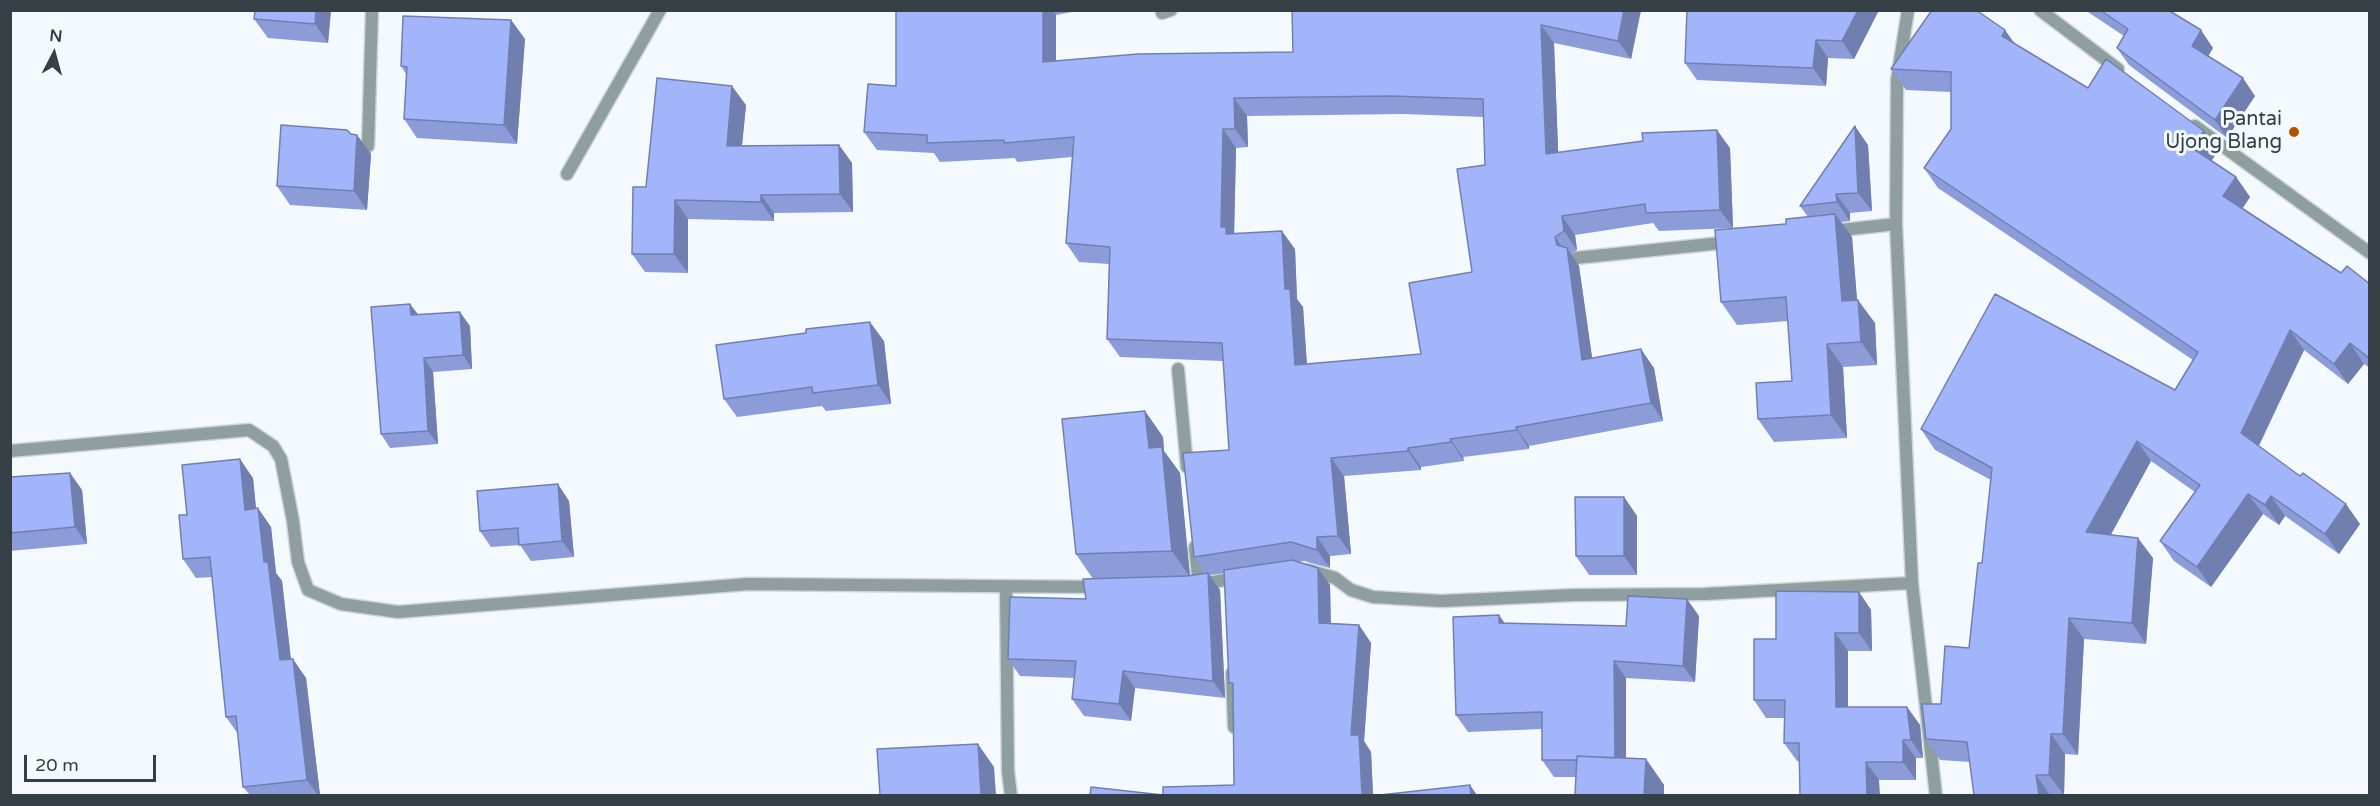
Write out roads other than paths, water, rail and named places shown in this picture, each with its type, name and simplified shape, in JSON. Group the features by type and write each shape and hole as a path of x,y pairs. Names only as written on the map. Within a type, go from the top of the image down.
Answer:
{"street":[{"path":"368,146 372,10"},
{"path":"567,174 660,10"},
{"path":"1908,10 1897,80 1896,224 1912,583 1936,795"},
{"path":"2040,10 2132,79"},
{"path":"2187,121 2370,253"},
{"path":"1825,232 1896,224"},
{"path":"1576,258 1742,241"},
{"path":"1178,369 1189,483"},
{"path":"10,451 249,430 273,446 280,459 293,520 297,562 309,590 341,604 398,612 748,584 1116,588"},
{"path":"1194,539 1193,585 1228,584 1250,576"},
{"path":"1294,570 1305,569 1335,578 1351,590 1373,597 1441,601 1575,595 1705,594 1912,583"},
{"path":"1006,587 1008,771 1011,795"},
{"path":"1231,658 1234,738"}],"place":[{"name":"Pantai Ujong Blang","path":"2294,132"}]}
